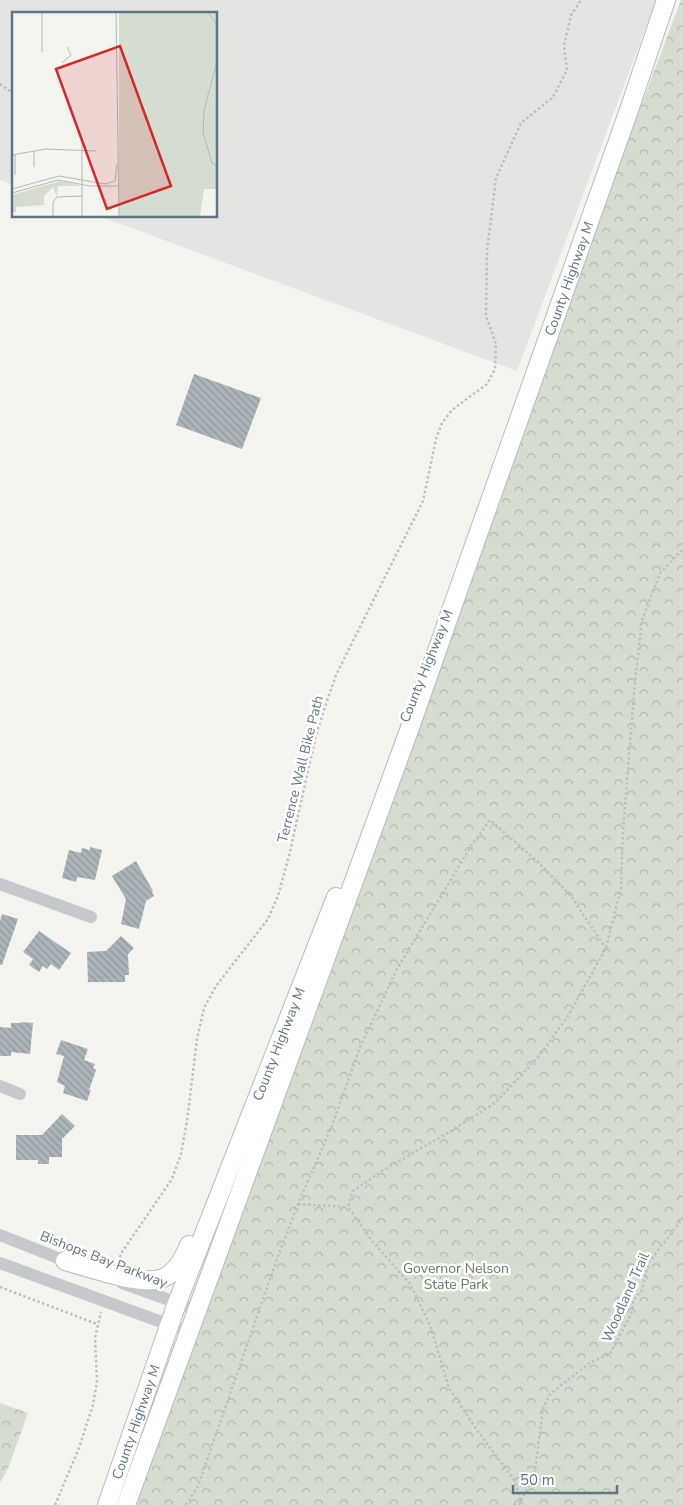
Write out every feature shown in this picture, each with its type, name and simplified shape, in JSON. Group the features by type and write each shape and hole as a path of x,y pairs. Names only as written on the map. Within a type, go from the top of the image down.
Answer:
{"main road":[{"name":"County Highway M","path":"126,1505 371,838 629,110 666,0"},
{"name":"County Highway M","path":"107,1505 176,1303 422,673 460,585"},
{"path":"65,1261 135,1280 163,1278 171,1273 182,1262 213,1180 267,1074"}],"street":[{"path":"0,884 91,917"},
{"path":"0,1086 20,1094"},
{"name":"Bishops Bay Parkway","path":"0,1235 197,1310"},
{"path":"0,1263 189,1332"}],"path":[{"name":"Terrence Wall Bike Path","path":"114,1274 122,1252 172,1179 181,1154 197,1039 204,1008 216,986 268,919 278,896 289,856 316,735 328,698 336,675 423,501 436,439 442,423 452,410 487,384 495,369 496,344 486,316 486,251 496,178 521,123 553,96 567,70 564,46 571,15 581,0"},
{"path":"0,84 12,93"},
{"path":"348,1207 354,1191 382,1170 446,1134 496,1102 540,1055 568,1016 606,948 621,888 623,831 642,620 660,573 683,549"},
{"path":"186,1505 198,1486 277,1259 298,1204 332,1126 360,1047 397,968 473,843 490,820 537,861 570,896 606,948"},
{"path":"298,1204 348,1207"},
{"path":"348,1207 372,1241 410,1284 430,1325 449,1388 515,1481 520,1504 514,1505"},
{"name":"Woodland Trail","path":"520,1504 535,1472 543,1408 550,1394 591,1362 610,1354 631,1314 634,1299 642,1290 649,1262 683,1218"},
{"path":"0,1287 97,1324"},
{"path":"55,1505 79,1448 93,1405 97,1381 95,1338 104,1301"}],"shaded area":[{"path":"0,0 656,0 517,371 104,218 218,218 218,12 12,12 12,184 0,180"}],"green space":[{"name":"Governor Nelson State Park","path":"681,0 683,0 683,1505 130,1505 605,201"},
{"path":"0,1403 28,1413 9,1466 0,1483"}],"building":[{"path":"194,374 261,398 242,449 176,425"},
{"path":"90,847 102,850 95,880 77,877 76,882 62,878 69,850 81,853 82,848 90,850"},
{"path":"136,861 154,896 146,901 139,929 121,924 126,899 112,876"},
{"path":"2,914 18,919 2,965 0,965 0,921"},
{"path":"39,931 71,953 59,970 51,964 47,969 43,966 39,972 29,965 33,959 23,952"},
{"path":"121,936 134,948 128,954 129,975 125,975 125,982 88,982 87,952 106,951"},
{"path":"11,1023 33,1023 30,1054 11,1052 11,1056 0,1056 0,1027 11,1028"},
{"path":"61,1040 88,1049 84,1060 95,1064 93,1068 96,1070 87,1101 63,1093 65,1086 57,1082 64,1056 56,1054"},
{"path":"62,1114 75,1126 62,1139 62,1157 49,1157 49,1164 38,1164 38,1160 16,1160 16,1135 42,1135"}]}
